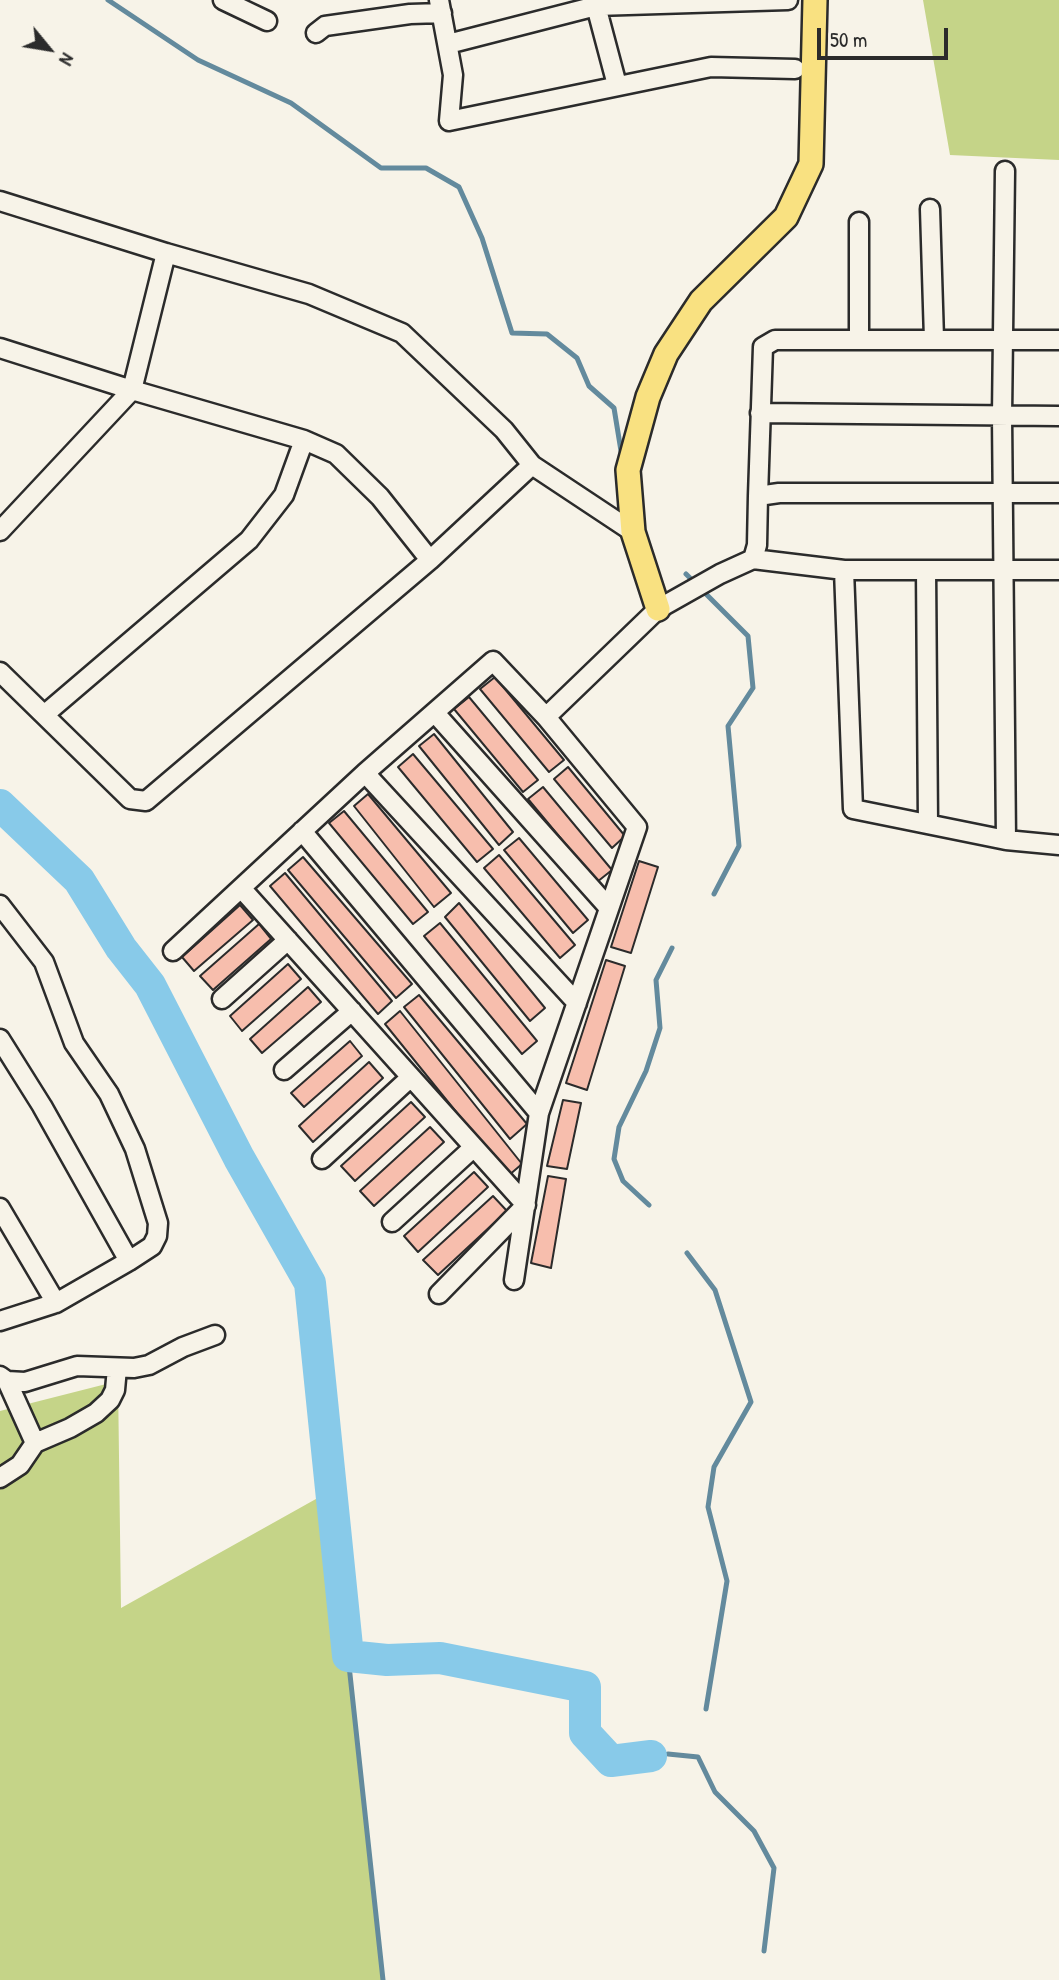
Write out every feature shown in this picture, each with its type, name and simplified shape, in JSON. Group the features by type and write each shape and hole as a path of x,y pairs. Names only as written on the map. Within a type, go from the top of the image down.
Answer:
{"main road":[{"path":"658,609 633,532 628,470 648,397 666,354 701,301 786,217 811,164 815,0"}],"street":[{"path":"223,0 267,21"},
{"path":"448,44 596,6 788,0"},
{"path":"316,33 325,26 410,14 440,6 453,75 449,121 711,67 795,69"},
{"path":"596,6 617,85"},
{"path":"1004,171 1002,416 1006,840"},
{"path":"0,201 309,294 402,333 505,430 532,465 633,532"},
{"path":"930,209 934,339"},
{"path":"859,222 859,339"},
{"path":"0,531 132,390 166,253"},
{"path":"753,559 757,545 763,347 775,340 1059,340"},
{"path":"0,348 304,440 336,454 380,497 429,560"},
{"path":"760,413 1059,416"},
{"path":"44,715 249,540 284,495 304,440"},
{"path":"0,672 130,799 146,801 429,560 532,465"},
{"path":"758,496 779,493 1059,493"},
{"path":"546,717 658,609 753,559 844,570 1059,570"},
{"path":"844,570 853,809 1006,840 1059,845"},
{"path":"926,570 928,824"},
{"path":"173,951 365,773 493,661 546,717 637,827 539,1113 514,1280"},
{"path":"435,713 609,908"},
{"path":"365,773 577,1003"},
{"path":"302,831 539,1113"},
{"path":"241,888 526,1205"},
{"path":"0,905 44,962 74,1043 109,1094 135,1149 158,1223 157,1236 152,1246 129,1261 56,1303 0,1321"},
{"path":"222,999 288,940"},
{"path":"284,1070 352,1011"},
{"path":"0,1040 42,1106 129,1261"},
{"path":"322,1159 411,1077"},
{"path":"392,1222 474,1147"},
{"path":"439,1294 526,1205"},
{"path":"0,1208 56,1303"},
{"path":"3,1378 25,1382 77,1366 149,1366 183,1347 215,1335"},
{"path":"0,1478 20,1465 35,1443 70,1428 96,1413 110,1400 115,1390 117,1368"},
{"path":"3,1378 35,1443"}],"green space":[{"path":"923,0 1059,0 1059,160 950,155"},
{"path":"118,1381 121,1608 332,1490 383,1980 0,1980 0,1411"}],"building":[{"path":"495,677 564,760 549,772 480,689"},
{"path":"469,697 538,780 523,792 454,709"},
{"path":"434,734 513,832 499,845 419,746"},
{"path":"413,754 493,849 477,862 398,767"},
{"path":"568,767 625,836 612,848 554,779"},
{"path":"543,787 612,870 597,882 528,799"},
{"path":"368,794 451,893 434,907 354,806"},
{"path":"344,811 428,912 413,924 329,823"},
{"path":"519,838 588,920 573,933 504,850"},
{"path":"499,855 575,945 560,958 484,868"},
{"path":"303,857 412,984 396,998 288,870"},
{"path":"639,861 658,867 631,953 611,947"},
{"path":"285,873 392,1001 378,1014 270,886"},
{"path":"459,903 545,1008 530,1021 445,917"},
{"path":"240,905 253,920 194,971 182,957"},
{"path":"440,923 537,1041 522,1054 424,936"},
{"path":"259,924 271,939 213,990 200,976"},
{"path":"606,960 625,966 587,1090 566,1083"},
{"path":"288,964 301,979 242,1031 230,1016"},
{"path":"308,987 321,1002 262,1053 250,1039"},
{"path":"419,995 527,1124 510,1139 404,1007"},
{"path":"400,1011 522,1164 508,1176 385,1024"},
{"path":"350,1041 362,1056 304,1107 291,1093"},
{"path":"369,1062 383,1078 313,1142 299,1126"},
{"path":"563,1100 581,1103 567,1169 547,1166"},
{"path":"411,1102 425,1117 355,1181 341,1166"},
{"path":"430,1127 444,1142 374,1206 360,1191"},
{"path":"474,1172 488,1187 418,1252 404,1236"},
{"path":"548,1176 566,1179 551,1268 531,1263"},
{"path":"493,1196 507,1211 438,1275 423,1260"}],"waterway":[{"path":"108,0 198,60 291,103 381,168 426,168 459,187 482,238 512,333 547,334 577,358 589,386 614,408 622,457"},
{"path":"686,574 748,636 753,688 728,726 739,846 714,894"},
{"path":"0,805 79,880 121,948 150,985 239,1158 310,1283 348,1656 387,1660 440,1658 585,1687 585,1733 611,1761 651,1756"},
{"path":"649,1205 623,1181 614,1159 619,1127 646,1071 660,1028 656,980 672,948"},
{"path":"687,1253 715,1290 751,1402 714,1467 708,1507 727,1581 706,1709"},
{"path":"348,1656 383,1980"},
{"path":"668,1754 698,1757 715,1792 754,1831 774,1868 764,1951"}]}
